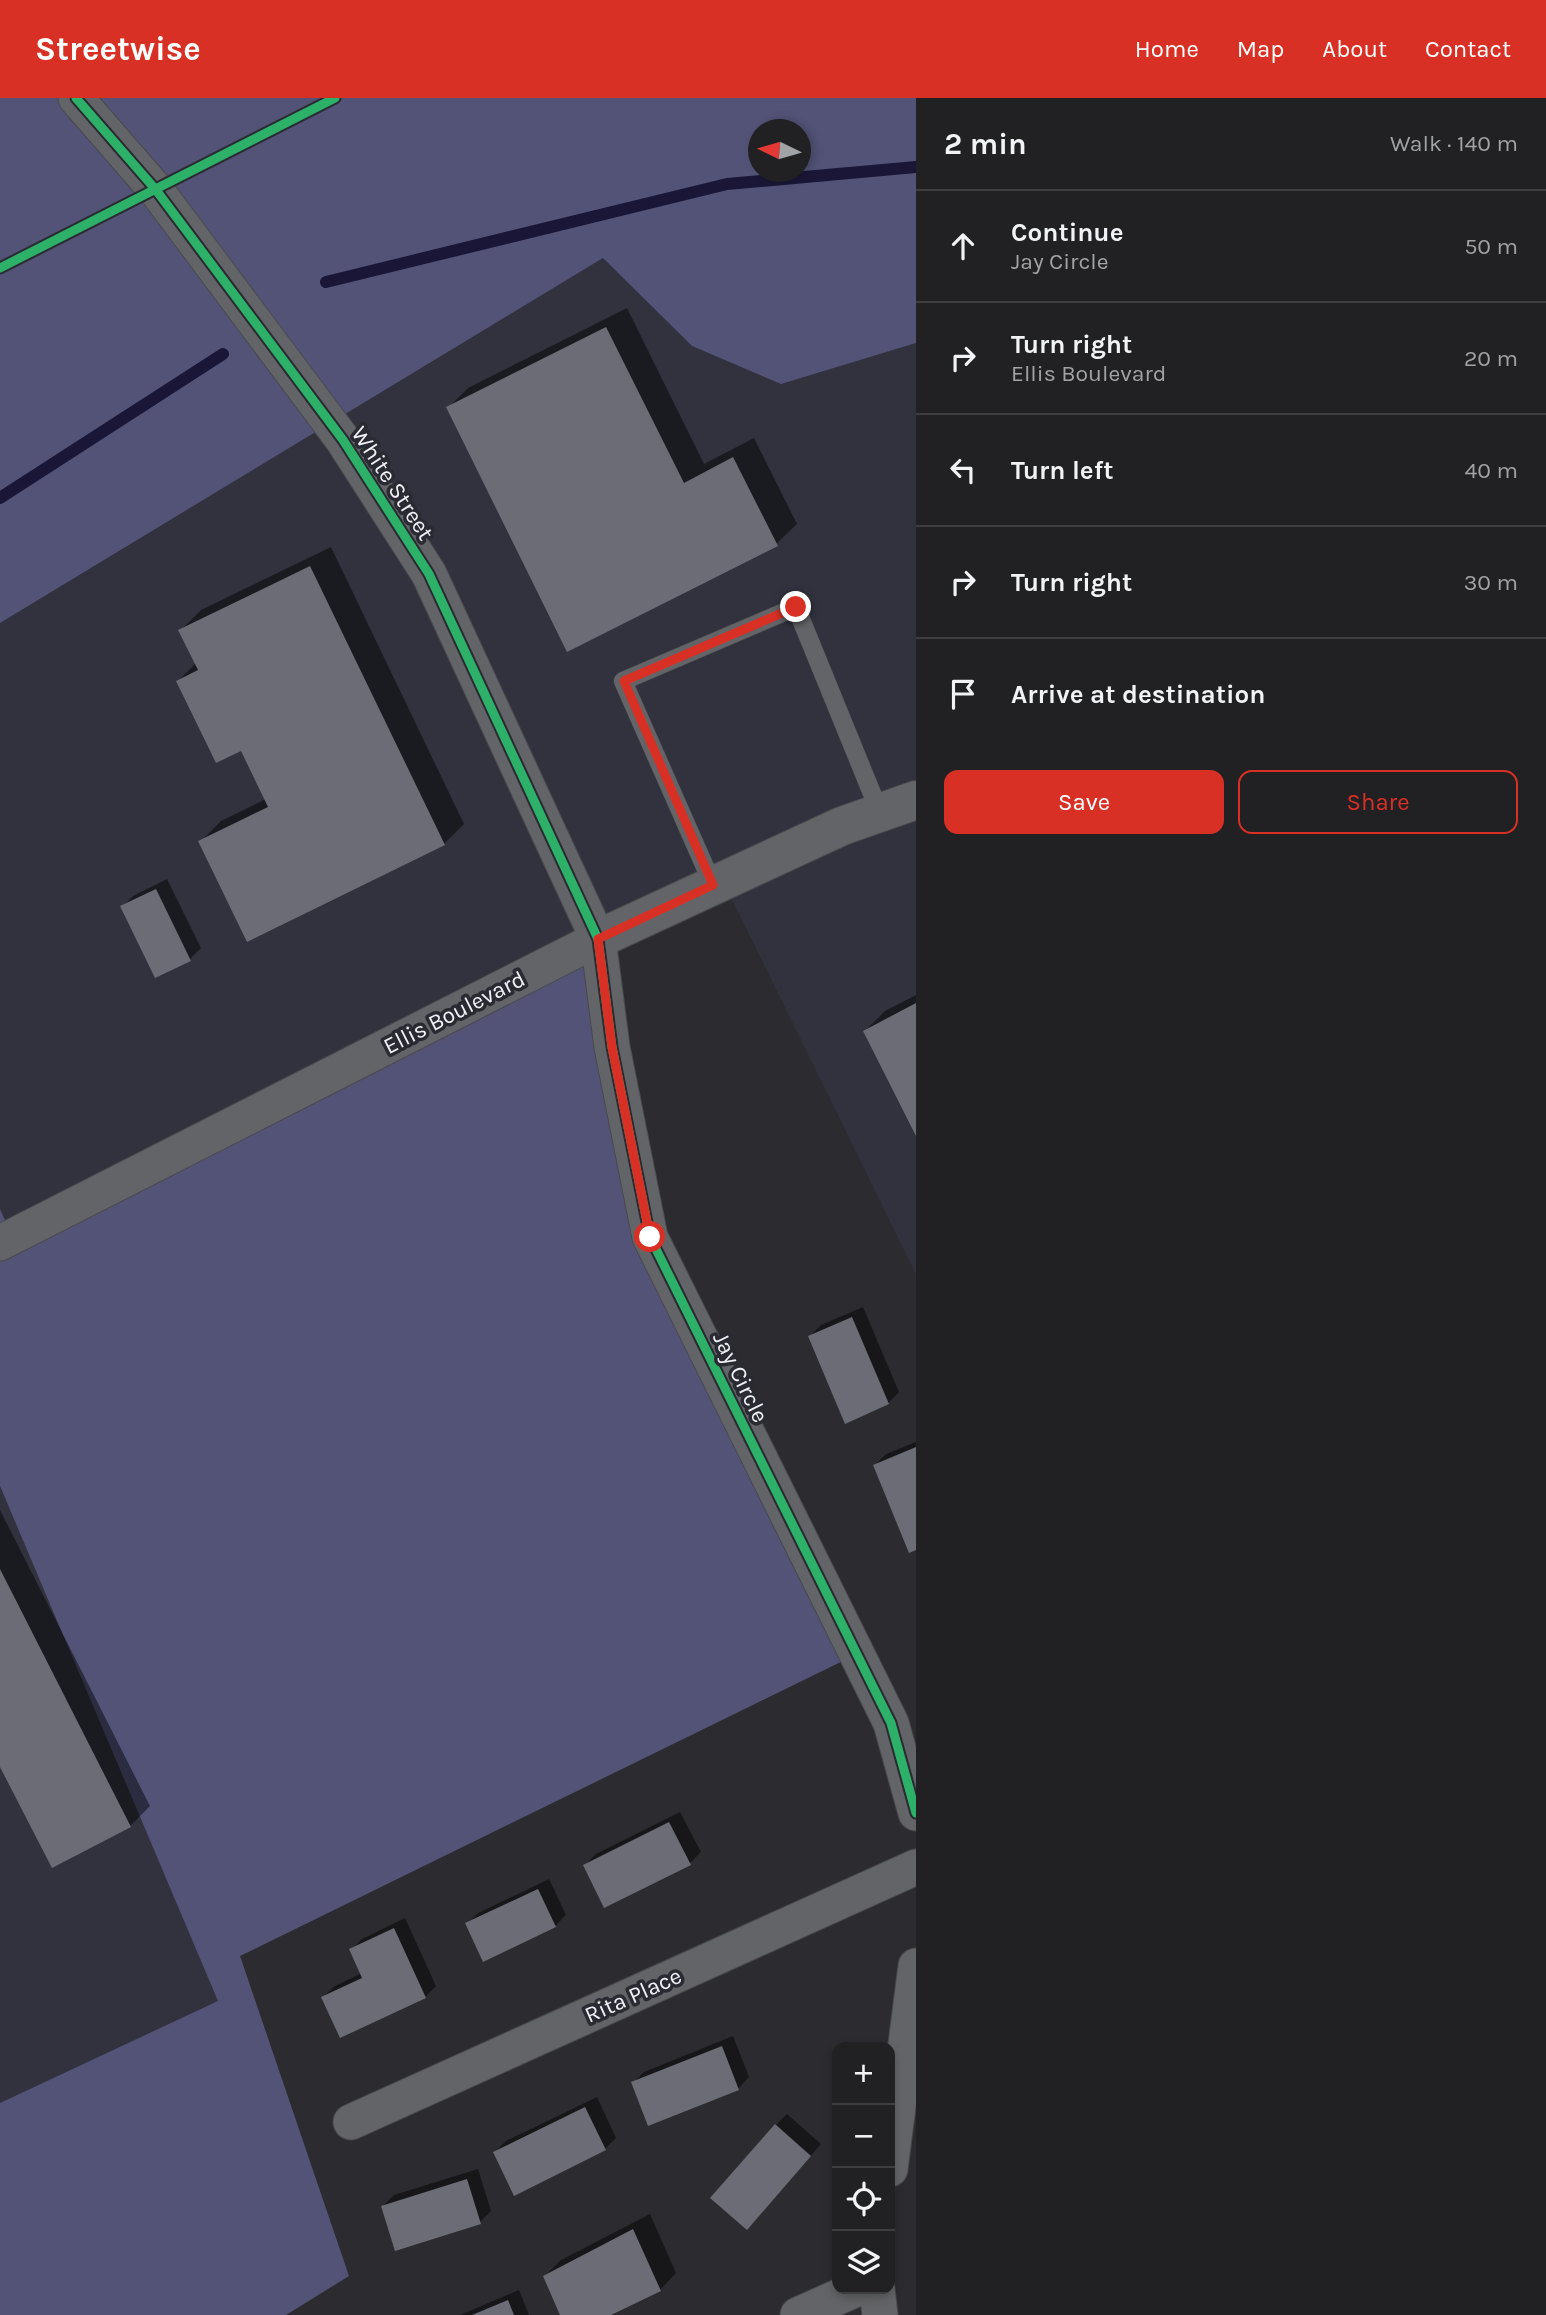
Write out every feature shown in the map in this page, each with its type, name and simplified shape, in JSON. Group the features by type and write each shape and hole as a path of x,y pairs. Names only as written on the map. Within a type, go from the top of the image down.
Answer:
{"street":[{"name":"White Street","path":"76,98 156,190 343,440 429,574 598,939"},
{"name":"Ellis Boulevard","path":"0,1243 598,939 842,826 916,800"},
{"name":"Jay Circle","path":"598,939 612,1047 650,1237 891,1723 916,1813"},
{"name":"Rita Place","path":"351,2122 916,1867"},
{"path":"890,2168 916,1966"},
{"path":"798,2315 845,2294"},
{"path":"878,2294 880,2315"}],"lane":[{"path":"713,885 624,681 796,607 880,813"}],"shaded area":[{"path":"0,98 916,98 916,343 781,384 692,346 603,258 0,623"},
{"path":"603,258 692,346 781,384 916,343 916,1274 723,881 12,1237 0,1209 0,623"},
{"path":"598,939 650,1237 857,1654 240,1956 349,2276 286,2315 0,2315 0,2103 218,2001 0,1486 0,1209 12,1236"},
{"path":"0,1486 219,2001 0,2103"}],"building":[{"path":"606,327 684,483 733,457 778,546 567,652 446,407"},
{"path":"310,566 445,845 247,942 198,841 268,807 241,751 216,763 176,681 198,670 178,630"},
{"path":"156,889 191,961 155,978 120,906"},
{"path":"916,1003 916,1136 863,1031"},
{"path":"852,1317 889,1404 845,1424 808,1336"},
{"path":"916,1447 916,1550 909,1553 873,1465"},
{"path":"0,1569 131,1827 52,1868 0,1767"},
{"path":"669,1822 691,1865 604,1908 583,1865"},
{"path":"538,1889 556,1927 483,1962 465,1923"},
{"path":"394,1928 426,1998 340,2038 321,1997 362,1978 349,1949"},
{"path":"722,2046 739,2090 648,2126 631,2082"},
{"path":"585,2107 606,2150 514,2196 493,2152"},
{"path":"775,2124 811,2156 747,2230 710,2198"},
{"path":"467,2179 481,2224 395,2251 381,2206"},
{"path":"633,2229 661,2291 611,2315 560,2315 543,2276"},
{"path":"508,2300 514,2315 472,2315"}],"waterway":[{"path":"326,282 727,184 916,167"},
{"path":"0,498 223,354"}],"cycle path":[{"path":"76,98 156,190 343,440 429,574 598,939 612,1047 650,1237 891,1723 916,1813"},
{"path":"0,268 335,98"}],"route":[{"path":"650,1237 612,1047 598,939 713,885 624,681 796,607"}]}
